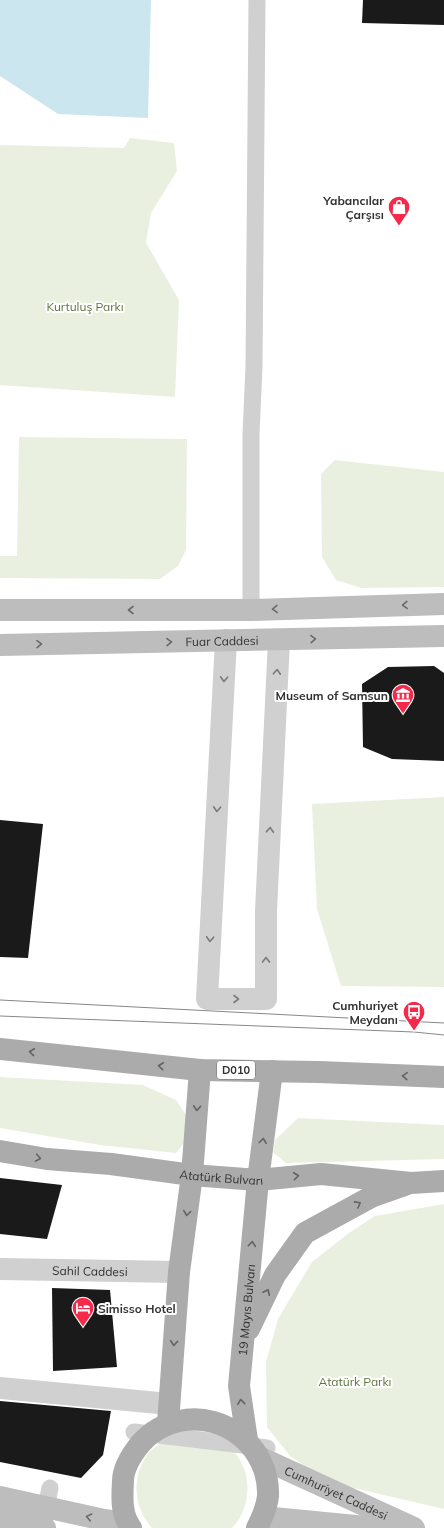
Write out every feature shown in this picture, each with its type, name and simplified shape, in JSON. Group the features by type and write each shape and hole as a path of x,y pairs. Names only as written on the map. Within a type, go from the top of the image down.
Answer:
{"main road":[{"path":"0,610 251,610 444,604"},
{"name":"Fuar Caddesi","path":"0,645 444,636"},
{"path":"0,1049 200,1070 192,1175 179,1272 169,1414"},
{"name":"D010","path":"200,1070 272,1071"},
{"path":"272,1071 444,1077"},
{"name":"19 Mayıs Bulvarı","path":"260,1523 268,1497 266,1476 256,1448 239,1386 258,1180 272,1071"},
{"name":"Atatürk Bulvarı","path":"0,1151 47,1159 111,1164 192,1175 258,1180 321,1174 411,1183 444,1181"},
{"path":"244,1339 275,1275 305,1233 372,1197 411,1183"},
{"path":"130,1525 121,1500 123,1476 142,1433 169,1414 189,1419 210,1420 230,1428 256,1448"},
{"name":"Cumhuriyet Caddesi","path":"256,1448 414,1528"},
{"path":"0,1496 45,1516"},
{"path":"0,1518 45,1516 104,1520 130,1525"},
{"path":"260,1523 376,1528"}],"street":[{"path":"251,610 251,434 254,367 257,0"},
{"path":"226,640 207,999 266,999 266,911 279,640"},
{"name":"Sahil Caddesi","path":"0,1269 179,1272"},
{"path":"0,1388 169,1414"},
{"path":"142,1433 256,1448"}],"green space":[{"name":"Kurtuluş Parkı","path":"130,138 174,143 177,171 151,213 146,243 179,300 175,397 0,385 0,145 124,148"},
{"path":"19,437 187,439 186,550 178,566 160,579 0,578 0,556 17,556"},
{"path":"335,460 444,472 444,587 361,588 336,580 322,557 321,474"},
{"path":"444,797 444,987 341,986 317,909 312,804"},
{"path":"0,1077 143,1085 176,1100 186,1115 186,1140 176,1153 100,1145 0,1128"},
{"path":"298,1118 444,1125 444,1159 286,1163 273,1152 275,1140"},
{"name":"Atatürk Parkı","path":"444,1204 444,1509 328,1482 290,1456 267,1427 266,1362 278,1319 312,1262 349,1233 375,1216"},
{"path":"167,1439 219,1441 232,1450 240,1460 245,1471 247,1495 239,1518 232,1528 152,1528 145,1519 138,1500 136,1489 137,1479 144,1459 151,1450"}],"water":[{"path":"0,0 151,0 148,118 58,114 0,76"}],"building":[{"path":"363,0 444,0 444,25 362,23"},
{"name":"Museum of Samsun","path":"434,666 444,673 444,761 392,759 363,747 362,684 388,667"},
{"path":"0,820 43,824 28,958 0,957"},
{"path":"0,1178 62,1185 47,1239 0,1234"},
{"name":"Simisso Hotel","path":"52,1288 110,1290 117,1367 53,1371"},
{"path":"0,1401 111,1411 103,1455 81,1478 0,1462"}],"tram line":[{"path":"0,1000 444,1023"},
{"path":"0,1016 414,1032 444,1035"}],"place":[{"name":"Yabancılar Çarşısı","path":"399,226"},
{"name":"Museum of Samsun","path":"403,714"},
{"name":"Cumhuriyet Meydanı","path":"414,1032"},
{"name":"Simisso Hotel","path":"83,1328"}]}
